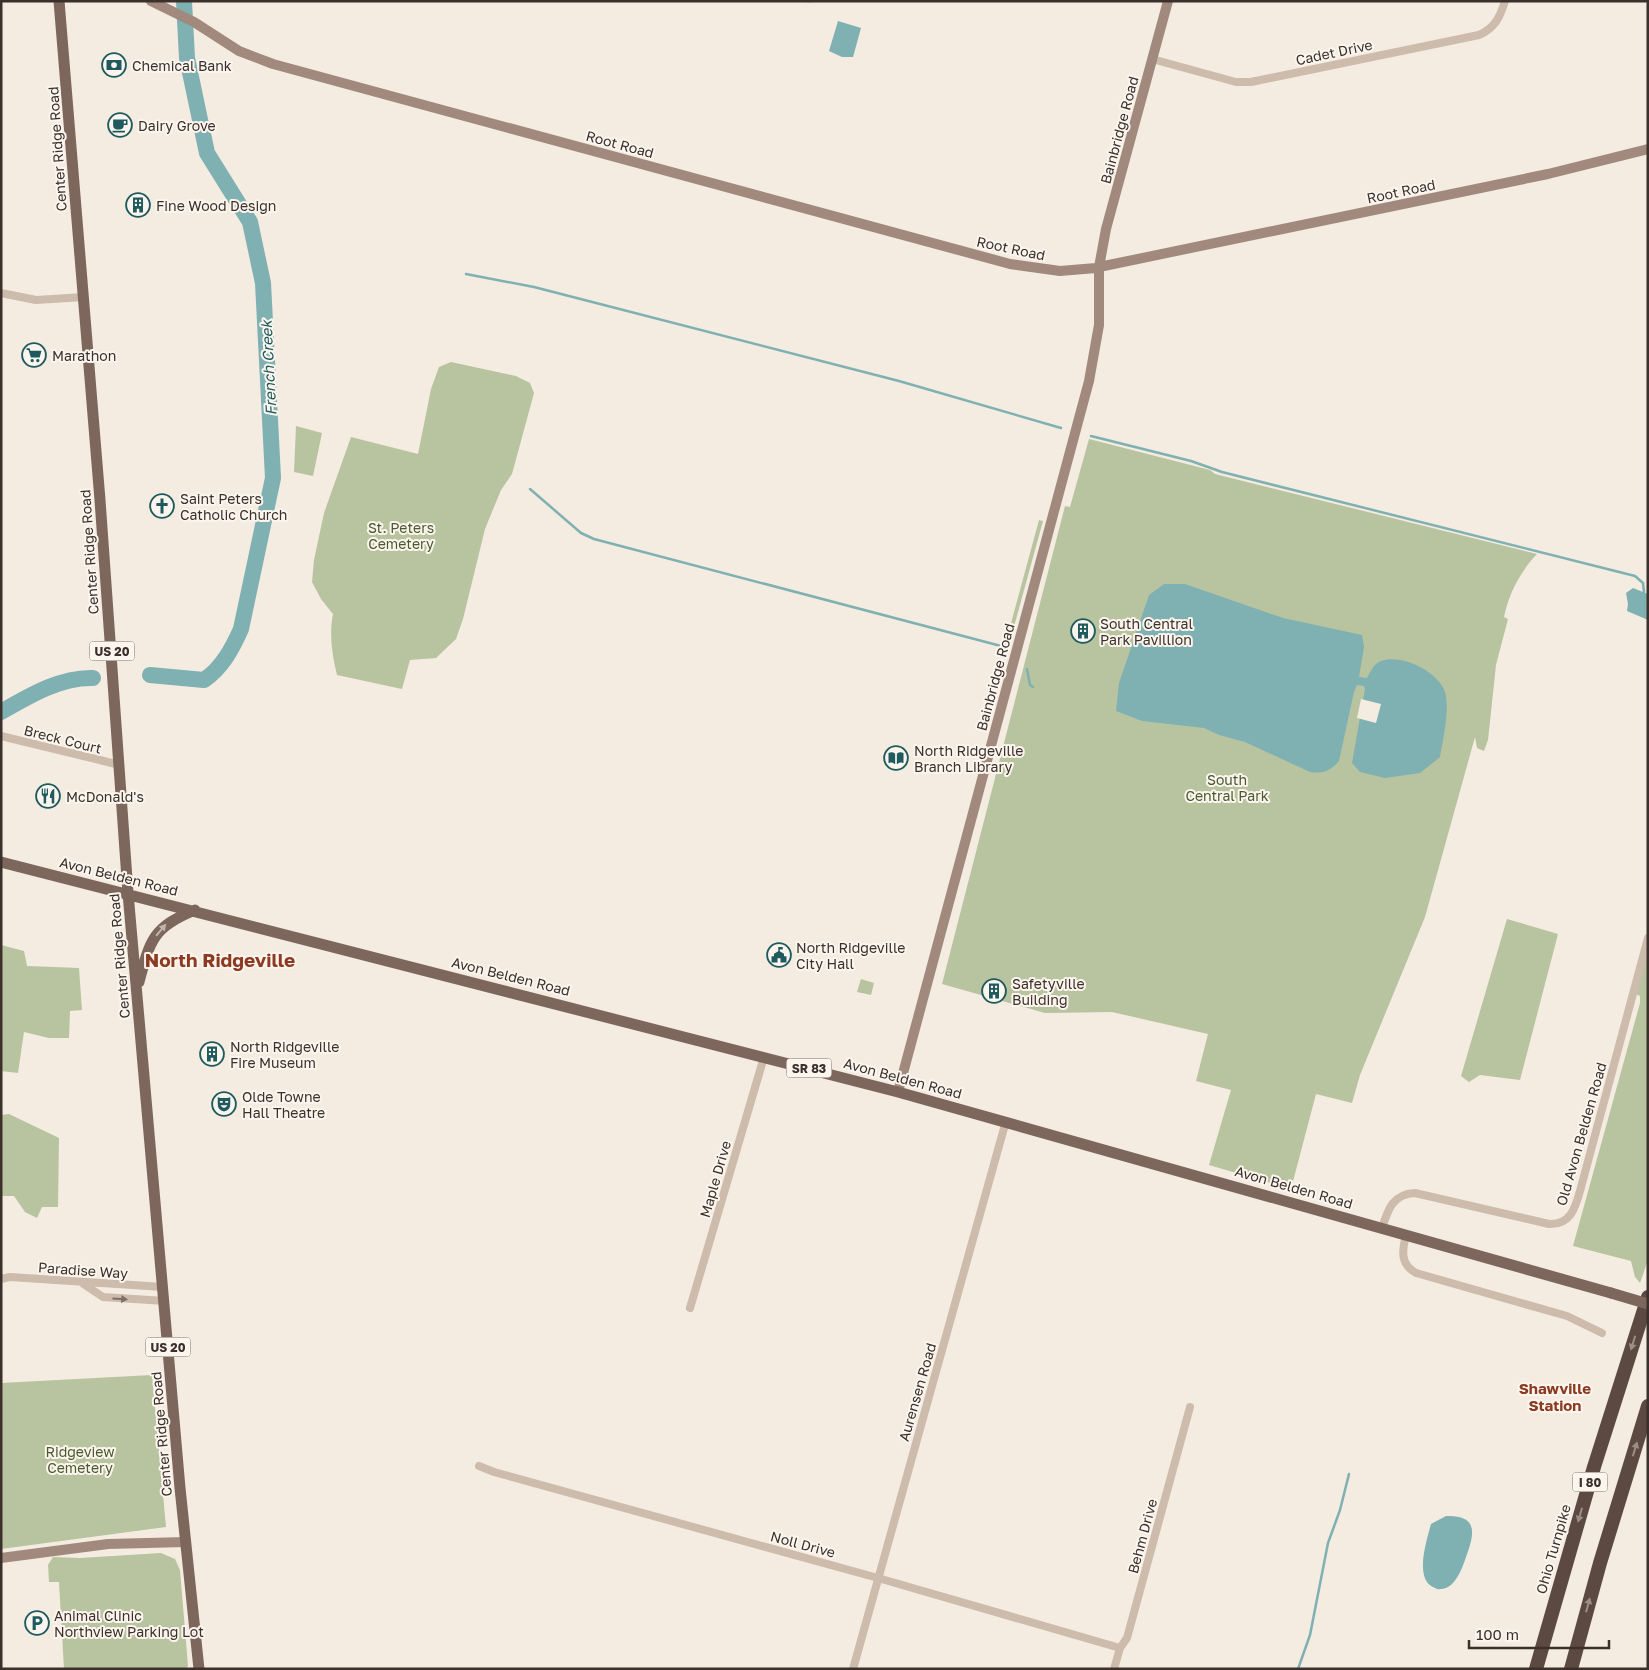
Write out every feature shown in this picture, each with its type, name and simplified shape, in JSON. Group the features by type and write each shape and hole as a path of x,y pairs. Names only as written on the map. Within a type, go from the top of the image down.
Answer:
{"highway":[{"name":"Ohio Turnpike","path":"1536,1669 1594,1467 1648,1297"},
{"name":"I 80","path":"1570,1669 1648,1406"}],"main road":[{"name":"Center Ridge Road","path":"59,1 84,296 128,893 199,1669"},
{"name":"Avon Belden Road","path":"1,862 128,893 898,1092 1648,1304"},
{"path":"137,991 146,958 156,934 165,924 194,910"}],"street":[{"name":"Root Road","path":"151,1 178,13 226,44 254,58 350,86 1010,264 1060,271 1098,267 1548,174 1648,149"},
{"name":"Bainbridge Road","path":"898,1092 1089,381 1099,325 1098,267 1106,229 1168,1"},
{"name":"Cadet Drive","path":"1152,60 1236,82 1251,82 1479,34 1494,25 1499,18 1505,1"},
{"path":"1,294 36,300 84,296"},
{"name":"Breck Court","path":"1,736 120,765"},
{"name":"Old Avon Belden Road","path":"1382,1228 1392,1203 1402,1195 1415,1193 1549,1224 1560,1223 1568,1218 1580,1192 1648,938"},
{"name":"Maple Drive","path":"690,1308 764,1057"},
{"name":"Aurensen Road","path":"853,1669 1006,1121"},
{"path":"1406,1235 1403,1259 1406,1265 1416,1273 1567,1316 1602,1332"},
{"name":"Paradise Way","path":"1,1279 10,1277 163,1287"},
{"path":"80,1282 103,1298 165,1301"},
{"name":"Behm Drive","path":"1114,1669 1120,1648 1127,1638 1190,1407"},
{"name":"Noll Drive","path":"479,1466 494,1472 878,1578 1120,1648"},
{"path":"1,1558 108,1544 186,1542"}],"green space":[{"name":"St. Peters Cemetery","path":"451,362 516,376 530,383 534,393 512,474 501,490 485,529 463,619 456,639 436,658 410,660 402,689 337,675 331,629 333,614 321,599 312,582 314,560 324,513 351,437 418,454 431,389 439,367"},
{"path":"296,426 322,433 313,476 294,472"},
{"name":"South Central Park","path":"1089,439 1210,470 1215,474 1537,554 1520,576 1506,608 1504,617 1508,619 1496,665 1488,740 1484,751 1477,748 1475,737 1425,917 1360,1075 1352,1103 1316,1094 1291,1189 1209,1165 1231,1090 1196,1081 1208,1034 1112,1012 1045,1013 942,984 1065,506 1070,507"},
{"path":"1039,520 1043,521 1007,652 1004,649"},
{"path":"1507,919 1558,934 1520,1080 1480,1075 1469,1082 1461,1076"},
{"path":"1,945 24,951 27,966 79,968 82,1010 70,1011 69,1038 49,1038 24,1032 18,1073 1,1071"},
{"path":"1648,948 1648,1260 1640,1283 1635,1277 1631,1261 1573,1246 1640,1003 1640,996 1636,994"},
{"path":"861,979 874,983 871,995 857,992"},
{"path":"9,1114 59,1138 58,1207 42,1207 37,1218 25,1212 14,1196 1,1196 1,1115"},
{"name":"Ridgeview Cemetery","path":"152,1375 166,1527 1,1549 1,1383"},
{"path":"161,1553 175,1559 180,1570 188,1666 186,1669 64,1669 59,1582 49,1582 48,1565 53,1557 80,1558"}],"water":[{"path":"838,21 861,28 853,57 842,57 829,51"},
{"path":"1164,584 1185,584 1283,618 1362,635 1364,647 1359,677 1367,678 1375,665 1393,659 1414,664 1425,670 1434,676 1445,692 1447,707 1446,724 1440,757 1420,773 1385,778 1360,772 1352,763 1365,689 1364,686 1357,685 1339,761 1326,771 1318,773 1310,772 1245,742 1219,735 1204,728 1142,721 1116,711 1119,683 1149,595"},
{"path":"1633,588 1648,594 1648,620 1627,611 1626,593"},
{"path":"1446,1516 1456,1516 1469,1522 1472,1533 1469,1548 1459,1575 1450,1585 1444,1589 1439,1589 1428,1584 1423,1568 1423,1559 1431,1524"}],"pier":[{"path":"1361,699 1381,704 1376,723 1357,718"}],"waterway":[{"name":"French Creek","path":"150,675 204,680 216,670 230,651 241,629 273,478 263,283 250,222 207,153 187,58 184,1"},
{"name":"French Creek","path":"807,1 813,1"},
{"path":"466,274 534,287 899,381 1061,428"},
{"path":"1091,436 1191,461 1222,472 1635,576 1643,583 1644,592"},
{"path":"530,489 581,533 594,539 1001,646 1004,653"},
{"path":"1027,669 1030,685 1033,687"},
{"name":"French Creek","path":"1,712 57,684 93,678"},
{"path":"1298,1669 1310,1635 1328,1543 1340,1510 1349,1474"}],"place":[{"name":"Chemical Bank","path":"114,65"},
{"name":"Dairy Grove","path":"120,125"},
{"name":"Fine Wood Design","path":"138,205"},
{"name":"Marathon","path":"34,355"},
{"name":"Saint Peters Catholic Church","path":"162,506"},
{"name":"South Central Park Pavillion","path":"1083,631"},
{"name":"North Ridgeville Branch Library","path":"896,758"},
{"name":"McDonald's","path":"48,796"},
{"name":"North Ridgeville City Hall","path":"779,955"},
{"name":"Safetyville Building","path":"994,991"},
{"name":"North Ridgeville Fire Museum","path":"212,1054"},
{"name":"Olde Towne Hall Theatre","path":"224,1104"},
{"name":"Animal Clinic Northview Parking Lot","path":"37,1623"}],"district":[{"name":"North Ridgeville","path":"220,959"},
{"name":"Shawville Station","path":"1555,1396"}]}
